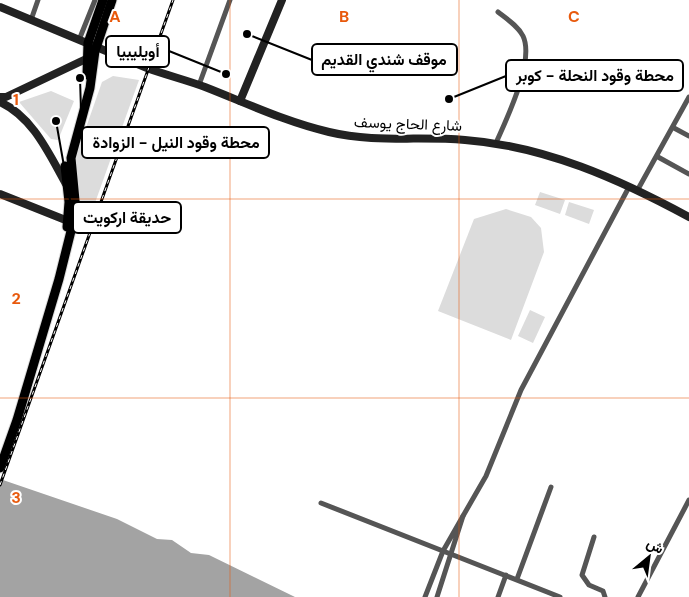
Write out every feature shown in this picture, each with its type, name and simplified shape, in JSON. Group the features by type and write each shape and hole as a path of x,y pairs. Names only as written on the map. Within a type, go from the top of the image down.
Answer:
{"main road":[{"path":"0,468 68,221 69,202 66,184 66,158 87,77 86,59 88,43 103,0"},
{"path":"0,458 7,442 59,279 76,211 71,158 90,88 88,43 112,0"},
{"path":"240,101 282,0"},
{"name":"شارع الحاج يوسف","path":"0,7 148,68 199,85 292,121 361,138 463,139 496,143 575,164 637,190 689,217"},
{"path":"0,97 6,97 86,59"},
{"path":"0,102 8,106 32,127 66,184"},
{"path":"0,194 68,221"}],"street":[{"path":"31,20 38,0"},
{"path":"88,43 95,0"},
{"path":"199,85 230,0"},
{"path":"496,143 521,80 525,48 521,34 498,12"},
{"path":"637,190 658,157 689,98"},
{"path":"674,128 689,136"},
{"path":"658,157 689,174"},
{"path":"425,597 443,551 486,476 521,390 629,187"},
{"path":"517,579 551,487"},
{"path":"638,597 689,500"},
{"path":"321,503 517,579 550,595 560,597"},
{"path":"437,597 463,516"},
{"path":"594,537 582,575 589,585 603,592 606,597"},
{"path":"498,597 506,575"}],"shaded area":[{"path":"113,76 139,80 91,214 81,211 75,159 102,82"},
{"path":"51,91 74,101 58,140 51,139 19,102"},
{"path":"540,192 565,200 560,214 535,205"},
{"path":"569,202 594,210 589,224 565,215"},
{"path":"506,209 531,217 541,228 544,252 511,340 438,311 474,219"},
{"path":"530,310 545,317 533,343 518,336"},
{"path":"0,479 117,519 157,539 172,540 191,553 209,555 295,597 0,597"}],"railway":[{"path":"0,485 173,0"}],"place":[{"name":"موقف شندي القديم","path":"247,34"},
{"name":"أويليبيا","path":"226,74"},
{"name":"محطة وقود النيل - الزوادة","path":"80,78"},
{"name":"محطة وقود النحلة - كوبر","path":"449,99"},
{"name":"حديقة اركويت","path":"56,121"}]}
